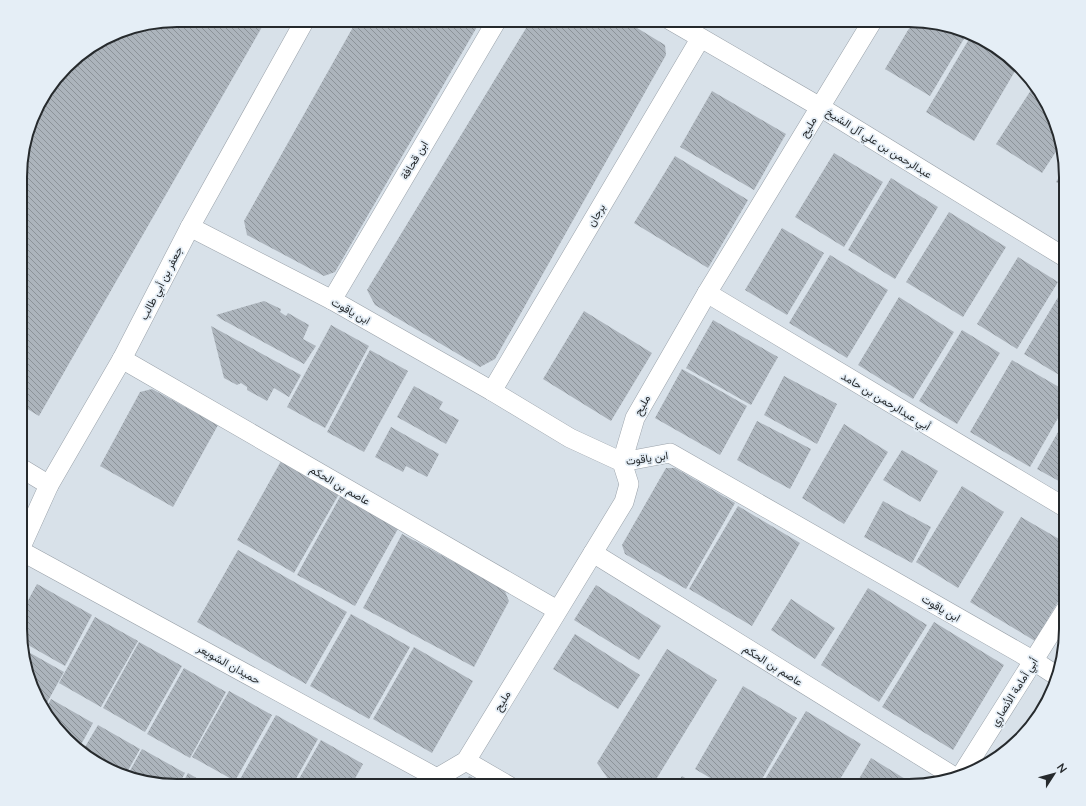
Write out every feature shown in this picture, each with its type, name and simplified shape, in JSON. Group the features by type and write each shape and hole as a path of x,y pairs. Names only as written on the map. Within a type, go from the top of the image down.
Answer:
{"street":[{"name":"جعفر بن أبي طالب","path":"27,534 49,485 122,359 190,227 301,27"},
{"name":"ابن قحافة","path":"332,300 493,27"},
{"name":"عبدالرحمن بن علي آل الشيخ","path":"681,27 820,107 1059,254"},
{"name":"مليح","path":"439,779 466,761 624,502 629,484 622,462 635,418 707,293 869,27"},
{"name":"برجان","path":"492,391 700,39"},
{"name":"ابن ياقوت","path":"190,227 332,300 492,391 570,438 622,462 670,453 1034,661 1052,673"},
{"name":"أبي عبدالرحمن بن حامد","path":"707,293 1059,504"},
{"name":"عاصم بن الحكم","path":"122,359 557,610"},
{"path":"27,472 49,485"},
{"name":"عاصم بن الحكم","path":"593,553 949,774"},
{"name":"حميدان الشويعر","path":"27,555 429,779"},
{"name":"أبي أمامة الأنصاري","path":"966,768 1059,620"},
{"path":"466,761 496,779"}],"building":[{"path":"168,27 262,27 39,416 27,409 27,168 32,138 38,120 47,102 64,78 78,64 102,47 120,38 138,32"},
{"path":"353,27 477,27 335,272 324,276 247,235 244,221"},
{"path":"527,27 635,27 665,45 666,55 495,359 480,367 375,305 367,290"},
{"path":"910,27 928,28 965,38 930,96 885,69"},
{"path":"969,40 992,52 1015,71 974,141 926,112"},
{"path":"1031,90 1048,120 1057,151 1042,173 996,144"},
{"path":"712,91 786,134 754,190 680,147"},
{"path":"834,153 883,182 844,247 795,217"},
{"path":"675,156 748,200 708,268 634,223"},
{"path":"1059,177 1059,184 1056,182"},
{"path":"891,178 938,207 895,279 848,250"},
{"path":"949,212 1006,247 963,317 906,282"},
{"path":"782,228 824,253 787,315 745,290"},
{"path":"830,255 888,290 847,358 789,323"},
{"path":"1018,257 1058,282 1017,349 977,324"},
{"path":"1059,296 1059,375 1024,354"},
{"path":"899,297 954,332 913,399 858,365"},
{"path":"264,301 281,309 280,312 286,316 288,313 309,325 303,339 316,346 304,364 216,315"},
{"path":"584,311 652,353 611,421 543,379"},
{"path":"713,320 778,357 751,405 686,368"},
{"path":"331,325 369,346 325,428 287,407"},
{"path":"211,326 301,375 289,397 274,388 267,401 247,390 247,387 241,383 237,385 224,378"},
{"path":"962,330 1000,353 957,424 919,401"},
{"path":"370,350 408,371 364,452 327,432"},
{"path":"1012,360 1059,387 1059,416 1030,467 970,432"},
{"path":"682,369 747,406 720,455 655,418"},
{"path":"784,376 837,404 817,444 764,415"},
{"path":"414,386 443,402 439,409 459,420 446,444 397,417"},
{"path":"152,389 218,425 173,507 100,466 140,392"},
{"path":"757,421 811,449 790,489 737,460"},
{"path":"844,424 888,452 844,524 802,498"},
{"path":"391,427 439,454 427,477 406,466 403,472 375,457"},
{"path":"1059,430 1059,481 1037,469"},
{"path":"902,450 938,471 920,502 883,480"},
{"path":"281,461 339,494 294,573 237,540"},
{"path":"666,468 675,468 735,503 686,589 625,554 622,545"},
{"path":"962,486 1004,512 958,588 916,562"},
{"path":"341,495 399,527 355,606 297,575"},
{"path":"883,501 931,527 912,563 864,537"},
{"path":"738,506 800,543 752,626 689,589"},
{"path":"1021,517 1059,539 1059,600 1035,641 970,602"},
{"path":"402,534 504,589 509,601 474,667 363,608"},
{"path":"238,550 347,612 306,684 197,622"},
{"path":"37,584 92,615 65,666 28,645 27,602"},
{"path":"596,585 661,626 639,660 574,620"},
{"path":"868,588 927,625 879,702 821,665"},
{"path":"791,599 835,628 815,659 771,630"},
{"path":"351,614 410,647 369,719 310,686"},
{"path":"95,617 138,641 101,707 59,683"},
{"path":"934,622 1004,665 953,750 882,707"},
{"path":"575,634 640,675 618,709 553,669"},
{"path":"139,642 182,666 145,732 103,708"},
{"path":"414,647 473,681 432,753 373,719"},
{"path":"667,649 717,680 656,779 608,779 597,763"},
{"path":"29,652 64,672 47,703 38,686"},
{"path":"184,668 226,692 190,758 147,734"},
{"path":"743,686 797,718 762,779 712,779 695,769"},
{"path":"229,691 272,715 236,779 231,779 192,757"},
{"path":"51,699 93,723 81,744 64,728 48,705"},
{"path":"806,711 861,744 840,779 765,779"},
{"path":"276,715 318,739 296,779 240,779"},
{"path":"98,725 140,749 128,771 102,759 85,747"},
{"path":"321,740 363,764 355,779 299,779"},
{"path":"142,749 185,773 182,779 168,779 130,771"},
{"path":"871,758 905,779 859,779"},
{"path":"188,773 198,779 185,779"}]}
